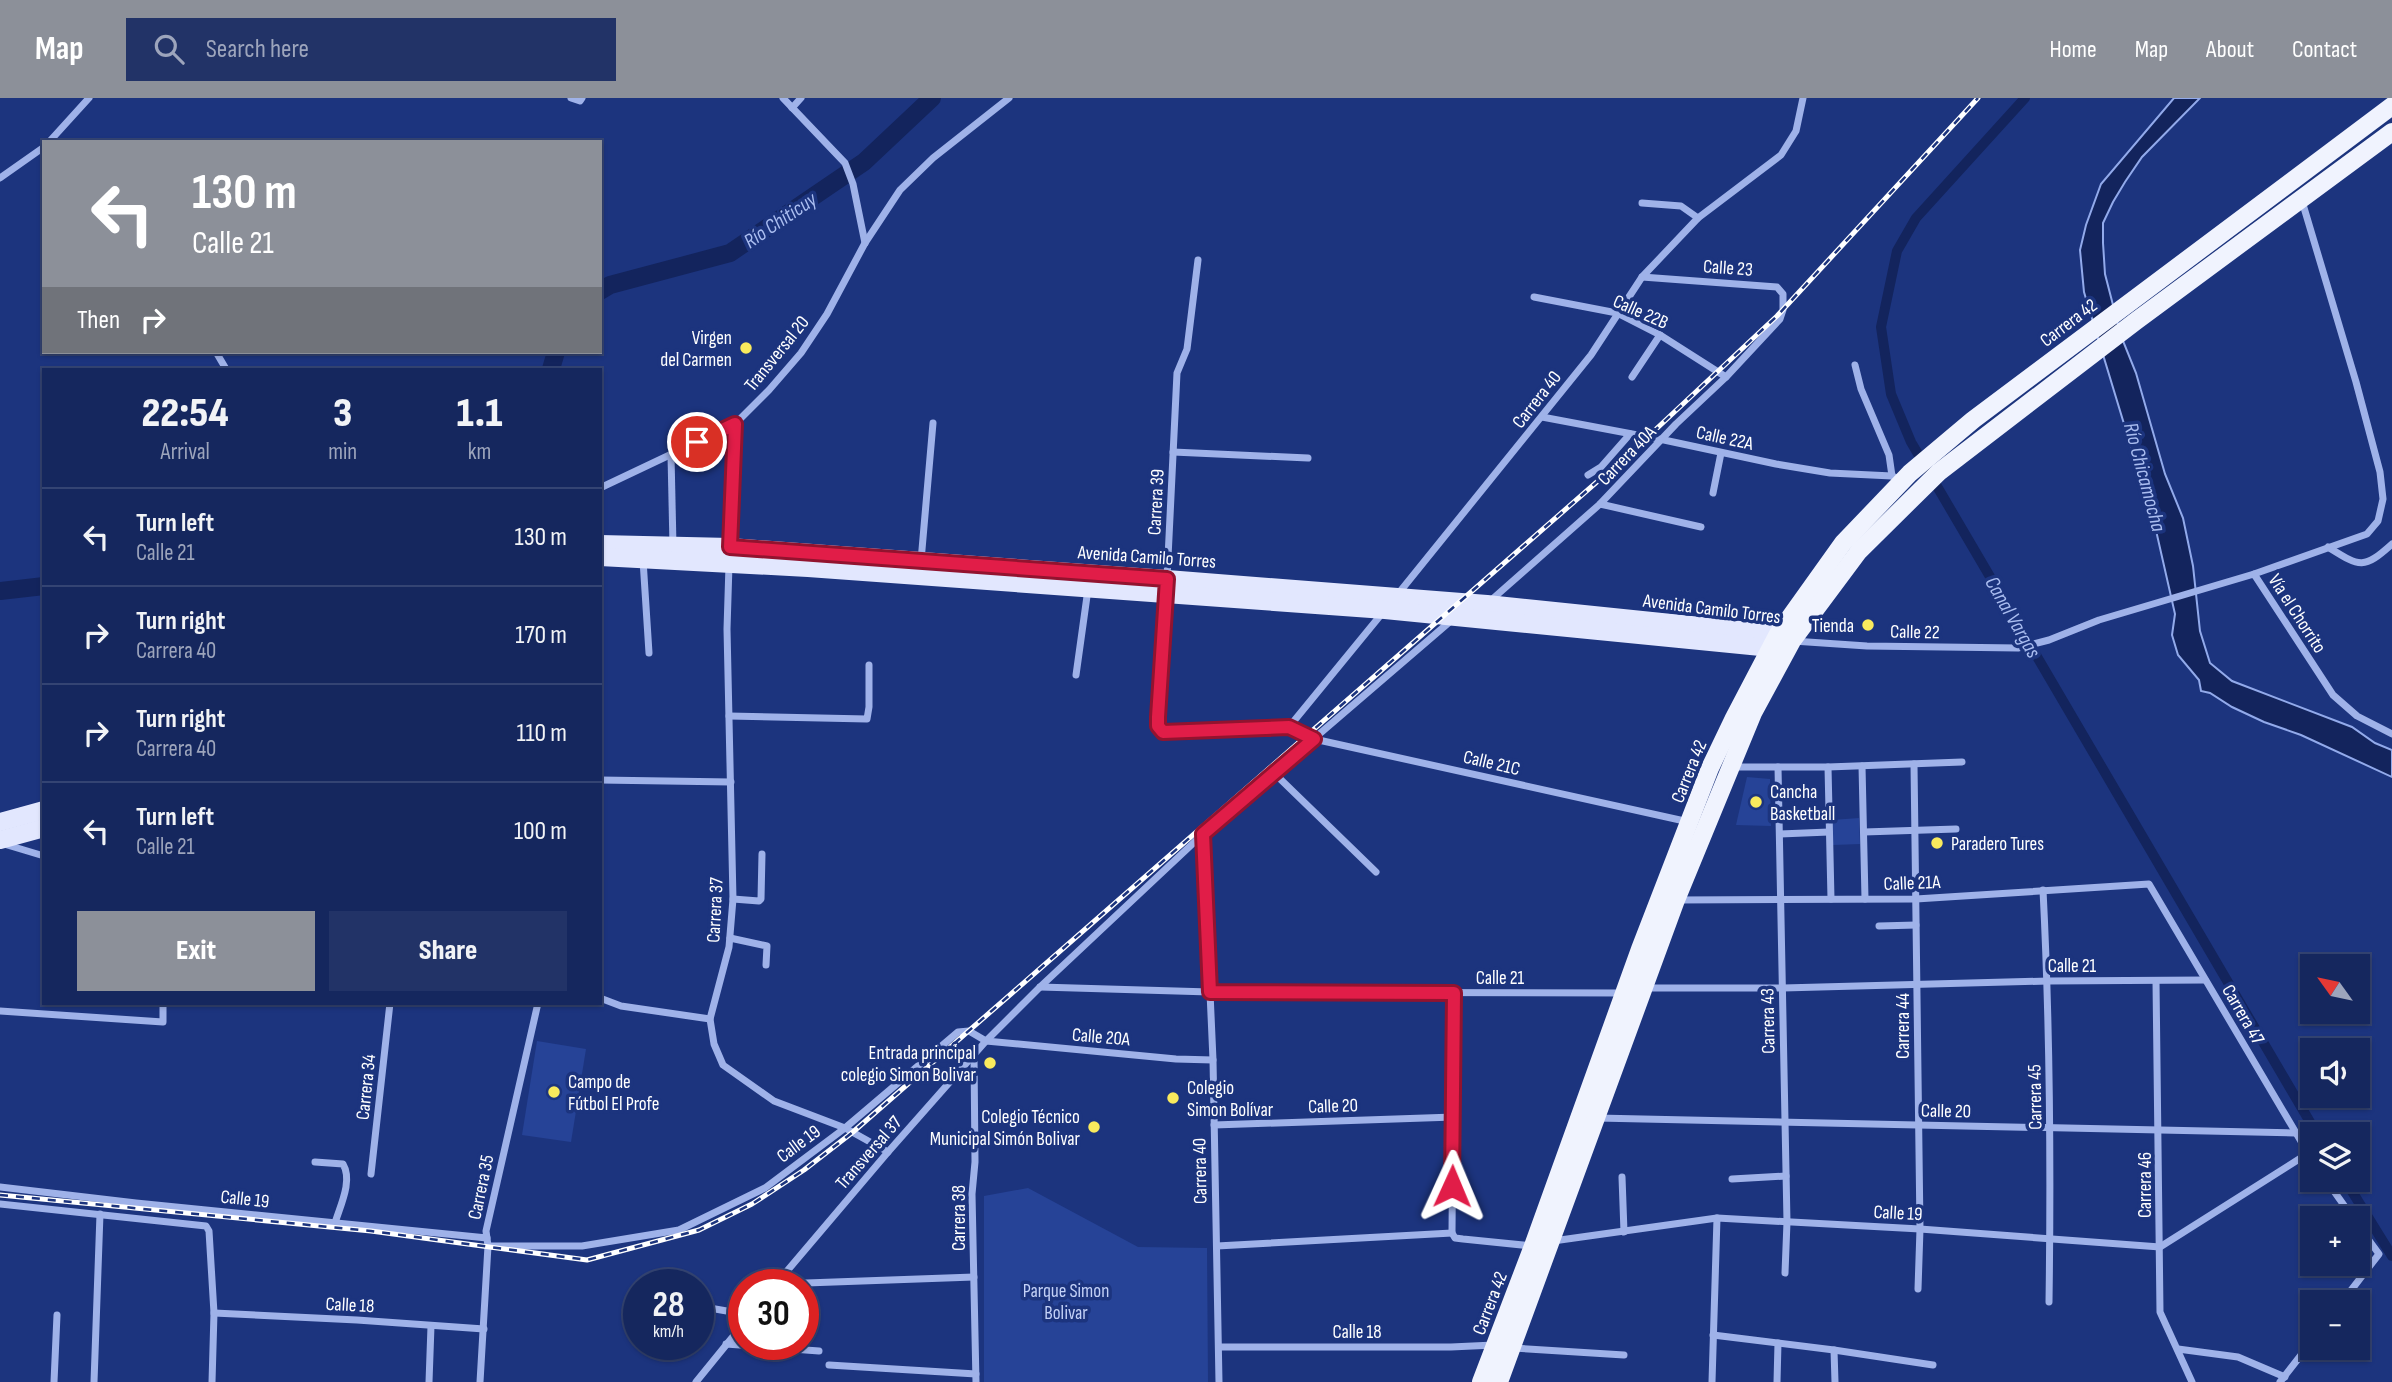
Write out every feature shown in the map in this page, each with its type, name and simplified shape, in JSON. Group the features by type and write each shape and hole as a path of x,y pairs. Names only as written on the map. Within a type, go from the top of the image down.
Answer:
{"highway":[{"name":"Carrera 42","path":"1499,1382 1504,1346 1533,1246 1710,768 1734,718 1843,543 1901,477 1973,419 2392,106"},
{"name":"Carrera 42","path":"1481,1382 1504,1346 1551,1242 1676,900 1781,641 1859,551 1939,472 2136,321 2392,132"}],"main road":[{"name":"Avenida Camilo Torres","path":"602,544 673,546 729,556"},
{"name":"Avenida Camilo Torres","path":"602,557 643,559 729,556 920,568 1390,604 1781,641"},
{"name":"Avenida Camilo Torres","path":"920,568 1088,589 1167,587"},
{"name":"Avenida Camilo Torres","path":"1390,604 1455,618 1484,612"},
{"path":"0,822 42,811"},
{"path":"0,841 42,829"}],"street":[{"path":"51,140 89,98"},
{"path":"571,98 580,101 582,98"},
{"path":"783,98 845,163 853,184 865,243"},
{"path":"792,108 801,98"},
{"name":"Transversal 20","path":"602,487 735,424 801,352 827,314 865,243 909,178 1009,98"},
{"name":"Carrera 40","path":"1289,727 1591,355 1642,277 1698,218 1781,155 1796,131 1803,98"},
{"path":"0,178 42,148"},
{"path":"2254,574 2367,534 2378,521 2383,499 2380,472 2360,395 2301,198"},
{"path":"1642,203 1681,206 1698,218"},
{"name":"Carrera 39","path":"1198,260 1188,349 1177,373 1158,726 1163,732 1177,733 1289,727"},
{"name":"Calle 23","path":"1642,277 1777,287 1783,294 1780,318"},
{"name":"Calle 22B","path":"1534,298 1617,313 1660,335 1726,377"},
{"name":"Carrera 40A","path":"1484,612 1600,504 1664,440 1676,424 1726,377 1780,318"},
{"path":"1632,377 1660,335"},
{"path":"1855,365 1861,389 1901,477"},
{"name":"Calle 22A","path":"1542,417 1830,473 1901,477"},
{"path":"920,568 933,423"},
{"name":"Carrera 37","path":"735,424 727,629 733,900 730,938 710,1019 714,1044 723,1065 775,1101 845,1128 888,1152"},
{"path":"1588,475 1601,467 1630,434"},
{"path":"1173,452 1308,458"},
{"path":"1713,493 1721,453"},
{"path":"671,455 673,546"},
{"path":"1600,504 1701,527"},
{"path":"2328,547 2353,563 2364,564 2392,544"},
{"path":"643,559 649,653"},
{"name":"Vía el Chorrito","path":"2038,643 2099,620 2254,574 2333,695 2357,716 2392,734"},
{"path":"1076,675 1088,589"},
{"path":"845,1128 958,1032 969,1031 986,1041 1203,834 1455,618"},
{"name":"Calle 22","path":"1781,641 1867,646 2018,648 2038,643"},
{"path":"729,716 867,719 869,665"},
{"name":"Calle 21C","path":"1289,727 1314,739 1689,822"},
{"path":"1729,767 1828,767 1962,762"},
{"name":"Carrera 44","path":"1914,764 1920,1229 1918,1289"},
{"path":"1862,766 1865,899"},
{"name":"Carrera 43","path":"1779,767 1787,1222 1785,1273"},
{"path":"1828,767 1830,899"},
{"path":"1274,772 1376,872"},
{"path":"602,780 731,782"},
{"path":"1864,832 1956,829"},
{"path":"1780,834 1829,832"},
{"name":"Carrera 40","path":"1203,834 1213,1060 1219,1382"},
{"path":"0,841 42,855"},
{"path":"733,900 760,901 762,854"},
{"name":"Calle 21A","path":"1676,900 1916,899 2149,884"},
{"name":"Carrera 47","path":"2149,884 2300,1141"},
{"name":"Carrera 45","path":"2043,890 2048,981 2049,1303"},
{"path":"1879,926 1916,925"},
{"path":"730,938 766,946 766,965"},
{"name":"Calle 21","path":"1645,988 2205,980"},
{"name":"Carrera 46","path":"2156,981 2160,1312 2192,1382"},
{"name":"Calle 21","path":"1040,987 1210,992 1625,993"},
{"path":"1217,1246 1451,1233 1454,993"},
{"path":"602,999 621,1006 710,1019"},
{"path":"0,1011 163,1022 163,1005"},
{"name":"Carrera 34","path":"371,1174 390,1005"},
{"name":"Carrera 35","path":"480,1382 489,1217 538,1005"},
{"name":"Transversal 37","path":"790,1269 986,1041"},
{"name":"Calle 20A","path":"986,1041 1213,1060"},
{"name":"Carrera 38","path":"974,1055 975,1162 972,1194 976,1378"},
{"name":"Calle 20","path":"1214,1125 1454,1117"},
{"name":"Calle 20","path":"1597,1118 2295,1133"},
{"name":"Calle 19","path":"0,1187 488,1242 582,1246 678,1230 765,1188 845,1128"},
{"path":"315,1162 342,1164 347,1172 344,1194 335,1223"},
{"path":"2160,1247 2300,1163"},
{"path":"1732,1179 1786,1176"},
{"path":"1622,1177 1624,1231"},
{"name":"Calle 19","path":"0,1204 206,1226 209,1231 214,1313"},
{"path":"94,1382 100,1214"},
{"path":"1712,1382 1717,1218"},
{"name":"Calle 19","path":"1451,1233 1455,1238 1533,1246 1717,1218 1920,1229 2160,1247"},
{"path":"2370,1242 2379,1254 2370,1266"},
{"path":"819,1282 974,1276"},
{"path":"2351,1290 2362,1276"},
{"path":"212,1382 214,1313"},
{"name":"Calle 18","path":"214,1313 484,1329"},
{"path":"54,1382 57,1315"},
{"path":"429,1382 431,1326"},
{"path":"1713,1335 1933,1365"},
{"path":"696,1382 728,1342"},
{"path":"1777,1382 1778,1343"},
{"name":"Calle 18","path":"1219,1347 1504,1346 1624,1355"},
{"path":"2178,1349 2238,1357 2282,1379 2300,1356"},
{"path":"1834,1350 1835,1382"},
{"path":"829,1365 976,1378"}],"green space":[{"name":"Cancha Basketball","path":"1747,777 1770,779 1771,826 1736,825"},
{"path":"1859,818 1860,844 1833,845 1832,820"},
{"name":"Campo de Fútbol El Profe","path":"537,1041 586,1049 571,1142 522,1135"},
{"name":"Parque Simon Bolivar","path":"1028,1188 1138,1247 1207,1248 1208,1382 984,1382 984,1196"}],"water":[{"name":"Río Chicamocha","path":"2174,98 2200,98 2142,157 2125,182 2103,223 2103,243 2105,274 2121,336 2136,373 2165,474 2183,518 2193,566 2200,631 2210,663 2232,681 2352,727 2375,743 2392,750 2392,777 2301,735 2264,722 2210,693 2201,691 2199,680 2178,655 2172,635 2175,614 2155,526 2084,292 2080,250 2101,184"}],"waterway":[{"name":"Río Chiticuy","path":"602,290 610,285 730,253 864,162 932,98"},
{"name":"Canal Vargas","path":"2025,98 1916,218 1897,251 1881,327 1891,394 1911,442 2310,1122"},
{"name":"Río Chiticuy","path":"551,368 555,354"},
{"name":"Río Chiticuy","path":"0,591 42,586"},
{"name":"Canal Vargas","path":"2352,1192 2392,1256"}],"railway":[{"path":"0,1195 371,1231 587,1260 699,1230 752,1204 804,1170 853,1132 1638,446 1777,316 1978,98"}],"place":[{"name":"Virgen del Carmen","path":"746,348"},
{"name":"Tienda","path":"1868,625"},
{"name":"Cancha Basketball","path":"1756,802"},
{"name":"Paradero Tures","path":"1937,843"},
{"name":"Entrada principal colegio Simon Bolivar","path":"990,1063"},
{"name":"Campo de Fútbol El Profe","path":"554,1092"},
{"name":"Colegio Simon Bolívar","path":"1173,1098"},
{"name":"Colegio Técnico Municipal Simón Bolivar","path":"1094,1127"}],"route":[{"path":"697,442 735,424 730,547 1167,579 1158,717 1158,726 1163,732 1289,727 1314,739 1203,834 1210,992 1454,993 1452,1186"}]}
